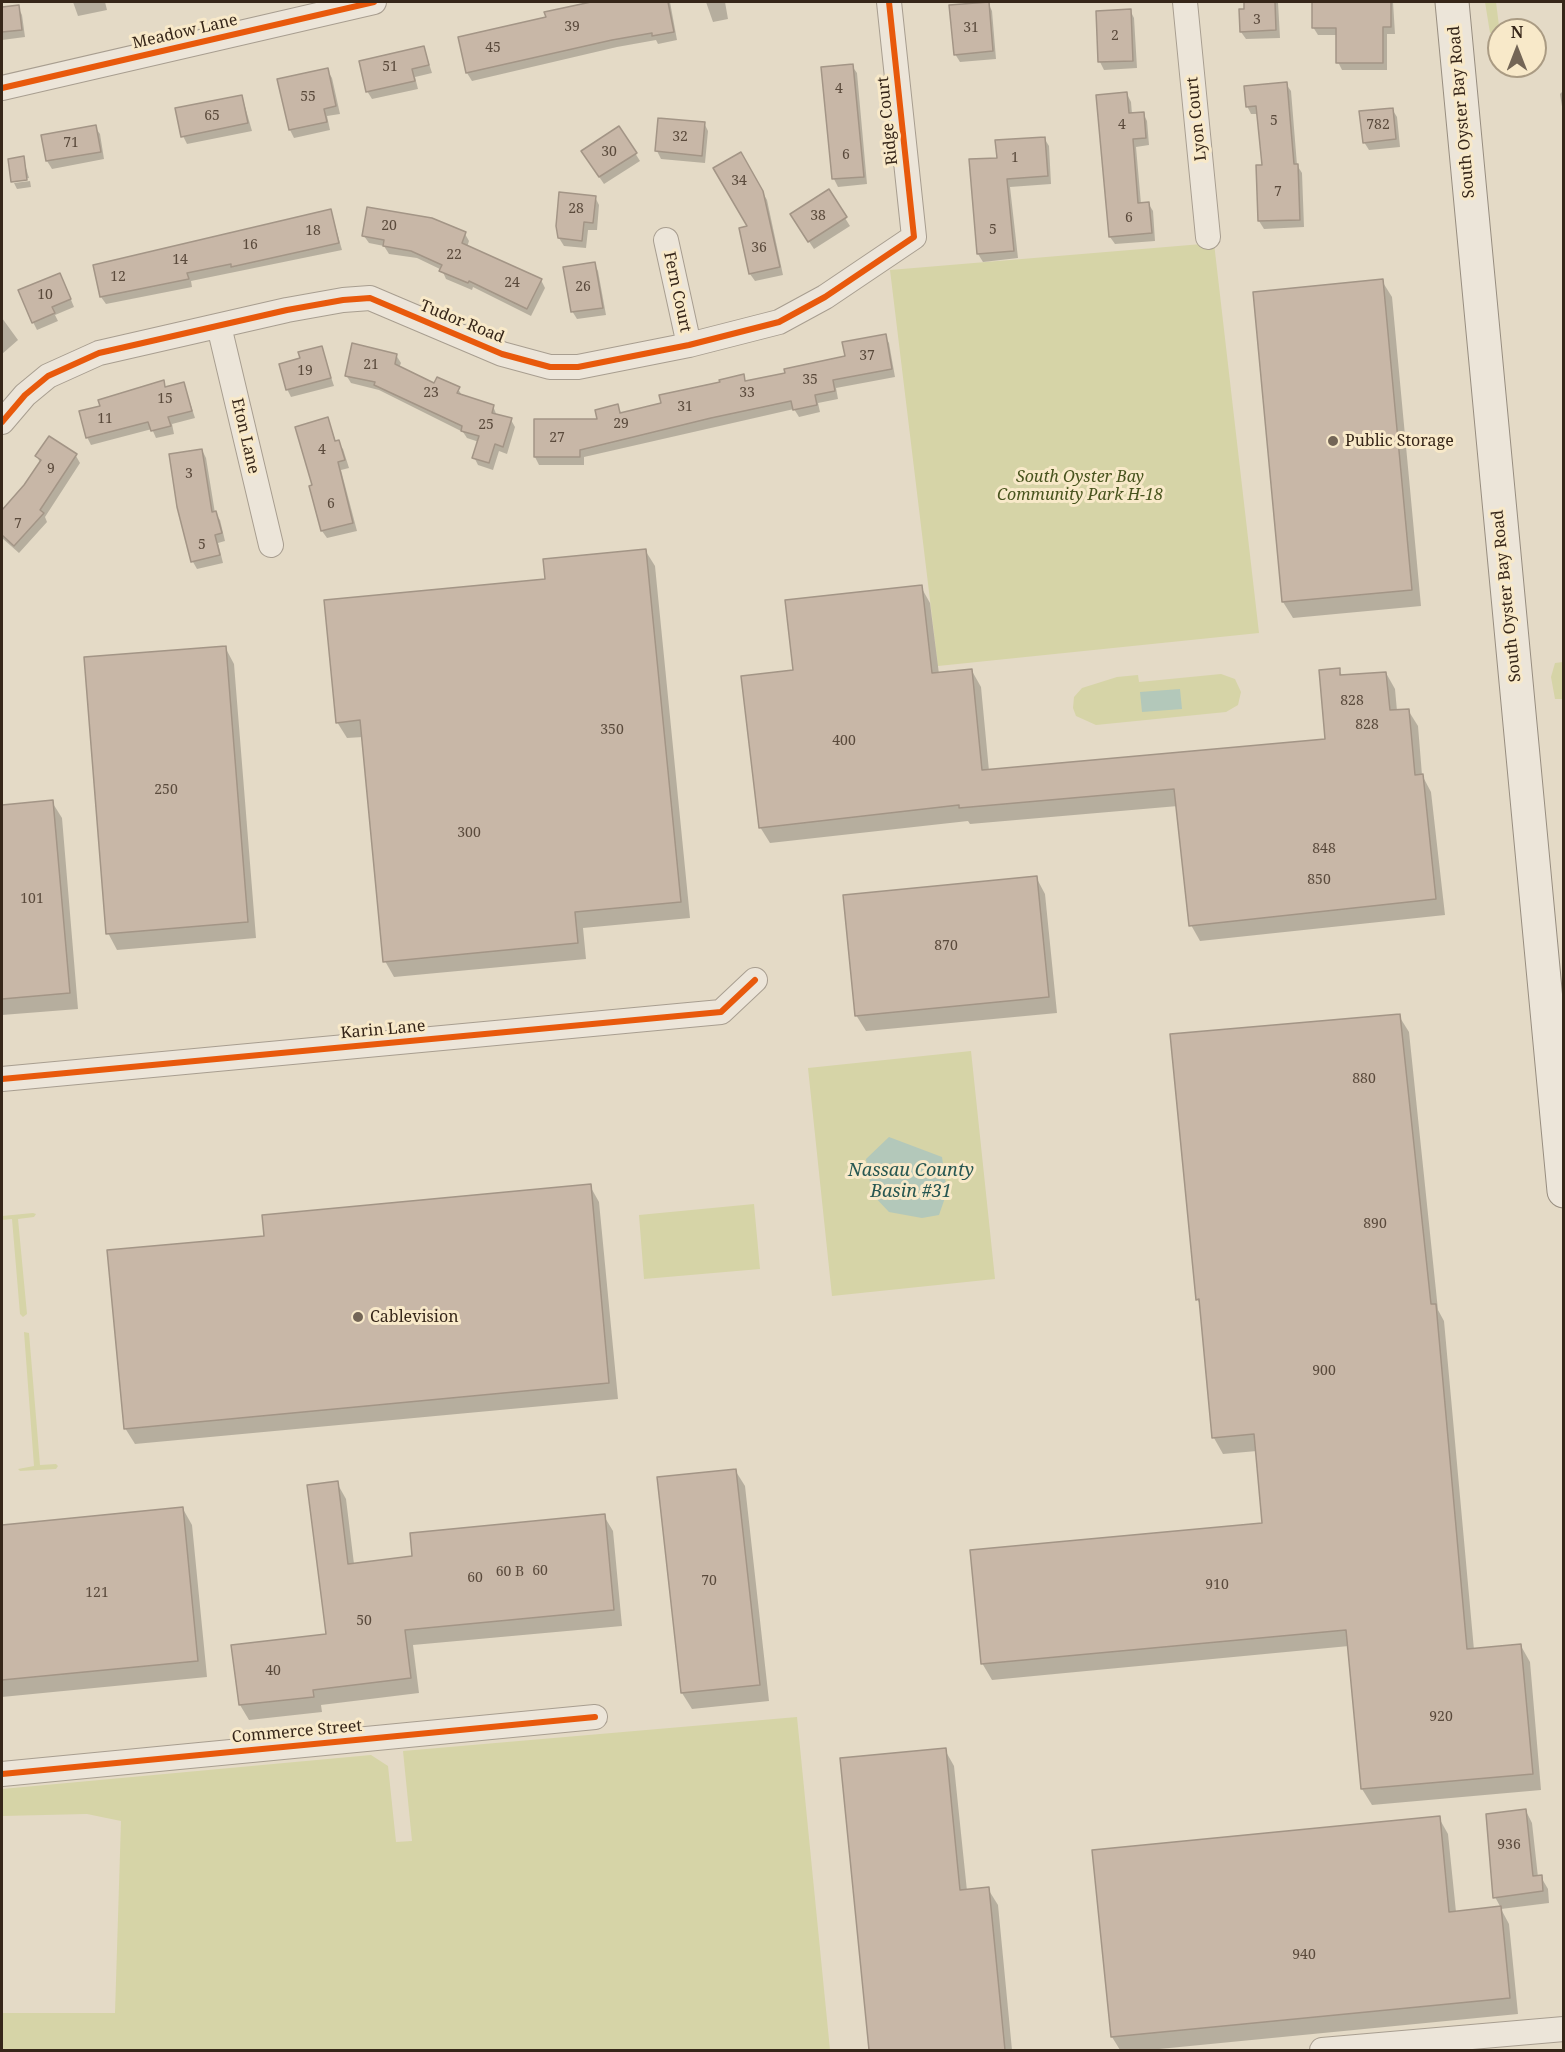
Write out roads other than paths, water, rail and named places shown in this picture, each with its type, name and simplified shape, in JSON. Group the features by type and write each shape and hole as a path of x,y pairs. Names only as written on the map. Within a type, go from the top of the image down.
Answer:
{"main road":[{"name":"South Oyster Bay Road","path":"1452,2 1563,1191"}],"street":[{"name":"Meadow Lane","path":"2,88 374,2"},
{"name":"Ridge Court","path":"889,2 914,237"},
{"name":"Lyon Court","path":"1185,2 1208,237"},
{"name":"Tudor Road","path":"2,422 25,395 48,376 99,353 287,310 370,298 502,354 549,367 578,368 688,345 779,322 825,297 914,237"},
{"name":"Fern Court","path":"666,240 688,345"},
{"name":"Eton Lane","path":"219,327 271,545"},
{"name":"Karin Lane","path":"2,1079 721,1012 755,980"},
{"name":"Commerce Street","path":"2,1774 595,1717"},
{"path":"1322,2050 1482,2043 1563,2029"}],"water":[{"path":"1180,689 1182,709 1142,712 1140,692"},
{"name":"Nassau County Basin #31","path":"889,1137 942,1157 947,1192 939,1215 922,1218 889,1212 872,1194 866,1159"}],"place":[{"name":"Public Storage","path":"1333,441"},
{"name":"Cablevision","path":"358,1317"}],"park label":[{"name":"South Oyster Bay Community Park H-18","path":"1080,486"}]}
